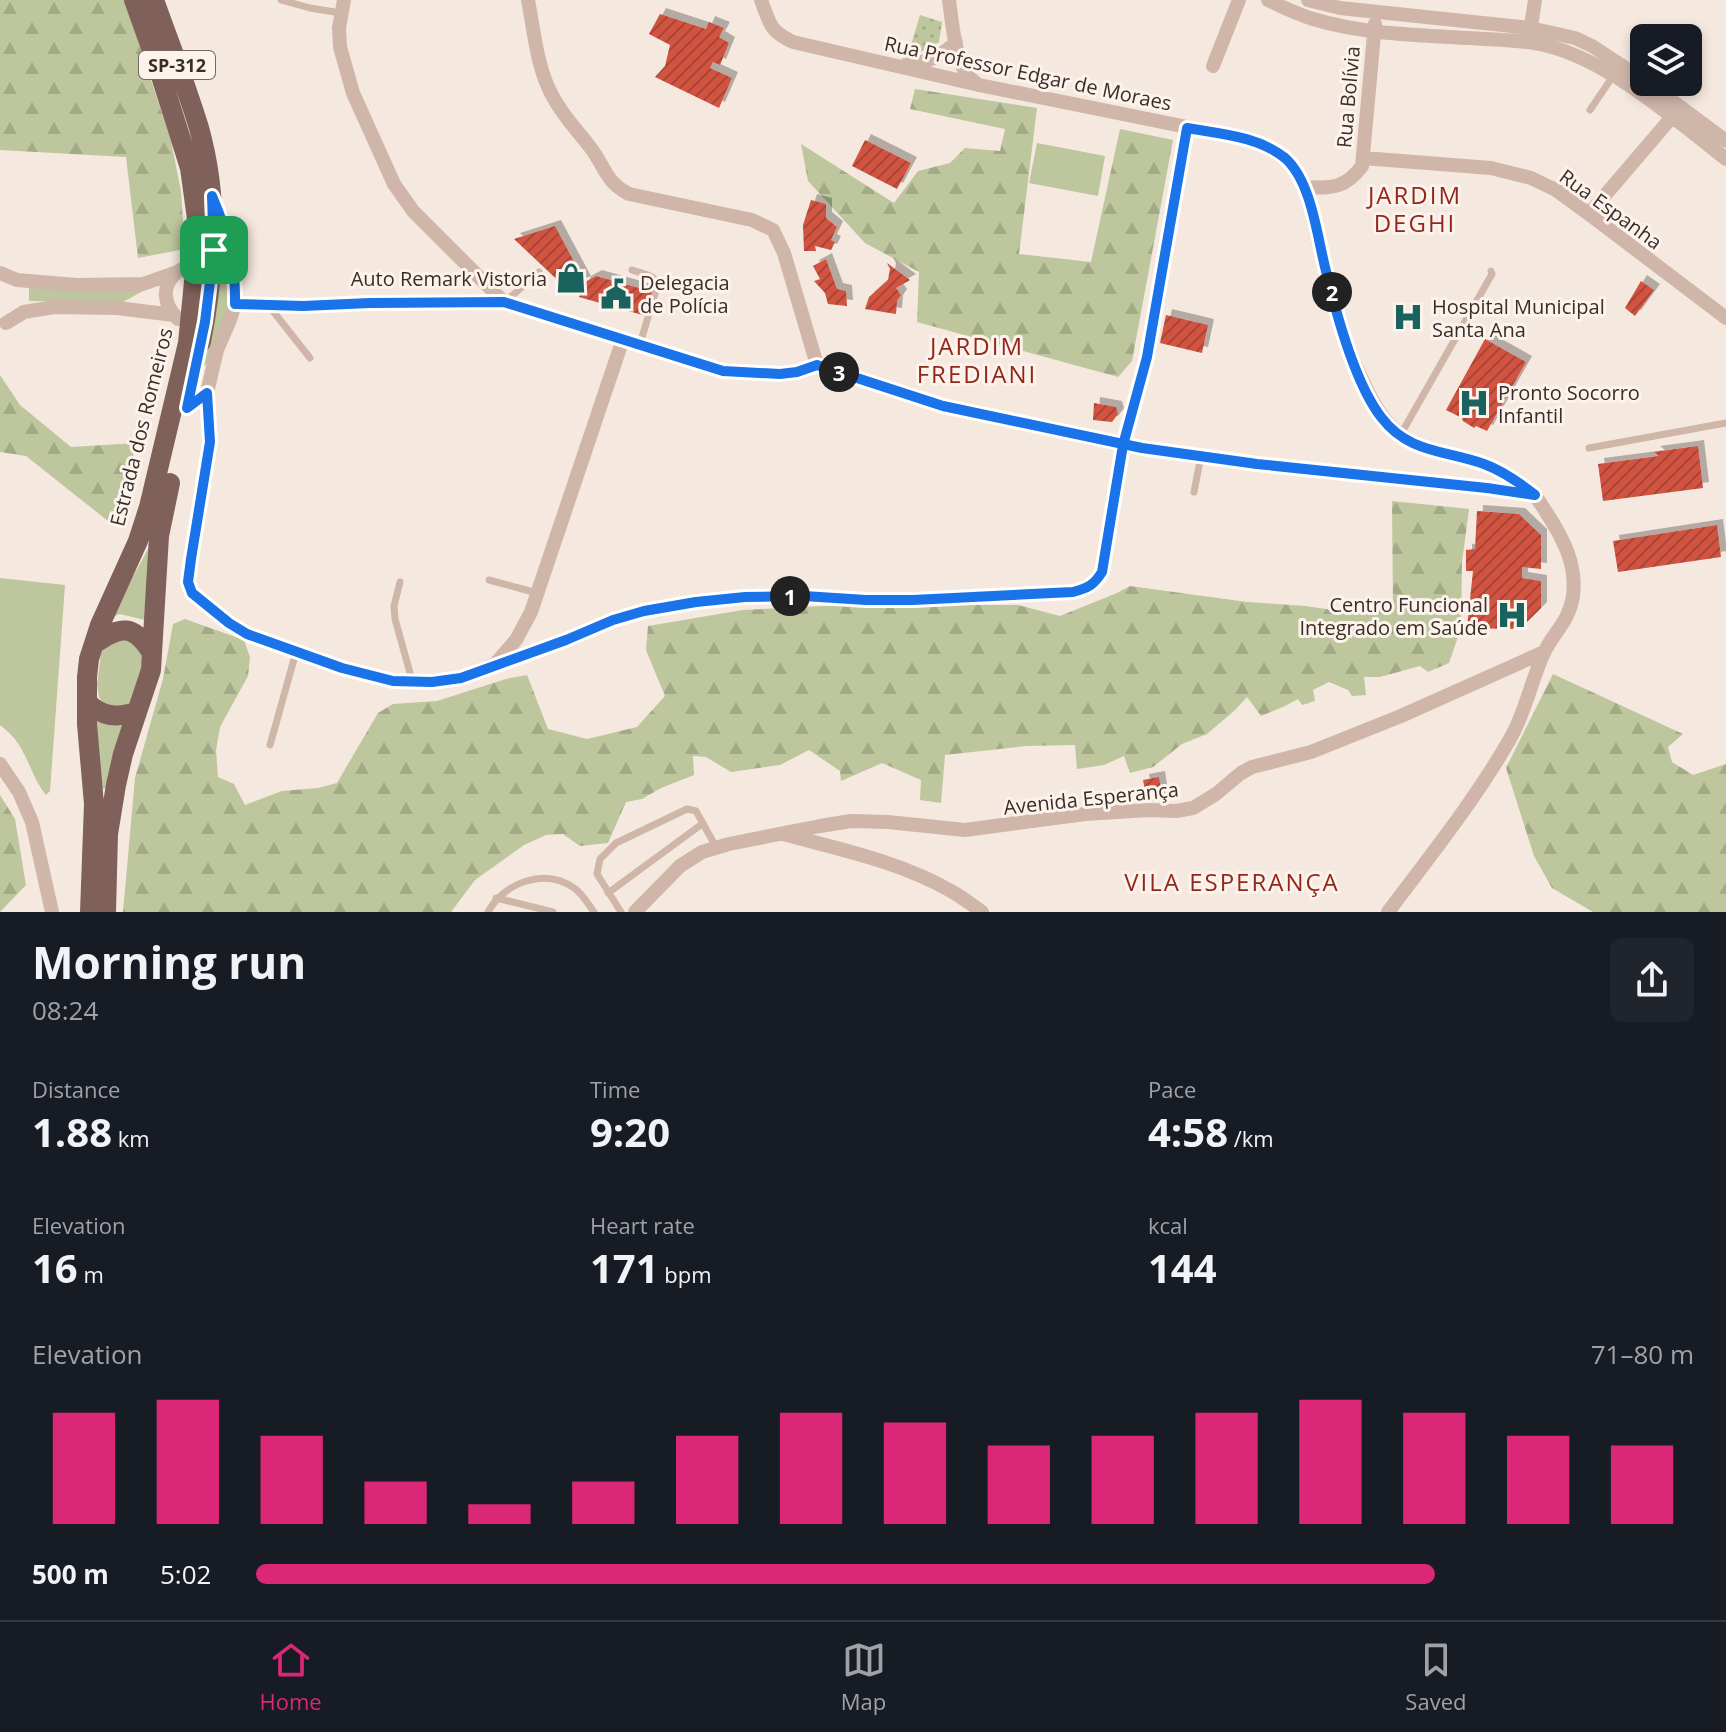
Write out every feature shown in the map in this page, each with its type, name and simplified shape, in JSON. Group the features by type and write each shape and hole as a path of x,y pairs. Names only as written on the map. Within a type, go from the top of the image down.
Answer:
{"main road":[{"name":"Estrada dos Romeiros","path":"90,912 94,804 87,724 89,659 149,507 186,354 196,261 197,219 190,168 134,0"},
{"name":"Estrada dos Romeiros","path":"106,912 108,834 116,785 151,670 162,513 205,322 214,250 212,196 199,129 154,0"},
{"path":"94,644 126,629 138,634 152,653"},
{"path":"87,702 103,715 124,716 136,712"}],"street":[{"path":"528,0 540,58 552,95 570,124 592,149 608,179 618,189 752,220 773,230 784,253 817,365"},
{"name":"Rua Professor Edgar de Moraes","path":"761,0 772,29 793,42 979,85 1251,140 1268,147 1296,171 1309,200 1327,275 1353,360 1382,418 1400,436 1419,447 1482,463 1521,483 1535,495"},
{"path":"949,0 956,42 967,75 979,85"},
{"path":"1213,66 1239,0"},
{"path":"1268,0 1310,18 1374,31 1575,38 1630,71"},
{"path":"1308,0 1340,8 1529,35 1572,53 1613,76 1726,159"},
{"path":"1529,35 1535,0"},
{"path":"343,6 340,47 353,93 394,184 413,211 504,302"},
{"name":"Rua Bolívia","path":"1303,187 1333,188 1345,184 1362,166 1378,12"},
{"path":"895,65 924,63 943,54 956,42"},
{"path":"1666,96 1726,141"},
{"path":"1589,214 1672,117"},
{"path":"212,196 227,233 235,304 217,350 207,393 210,442 188,582 192,593 247,634 342,668 393,681 432,682 461,678 613,620 696,602 804,596 913,600 1073,592 1095,583 1102,572 1123,445 1147,357 1187,128"},
{"name":"Rua Espanha","path":"1363,158 1491,168 1531,178 1556,190 1726,318"},
{"path":"190,331 168,307 165,297 170,278 196,261"},
{"path":"0,273 17,280 124,285 143,284 177,272"},
{"path":"235,304 303,306 504,302 723,371 780,374 817,365 943,406 1123,445 1257,464 1535,495 1567,547 1574,577 1573,598 1562,626 1544,652 1512,737 1442,840 1388,912"},
{"path":"6,323 24,312 54,307 117,308 174,315"},
{"path":"495,664 516,640 531,612 623,339"},
{"path":"187,408 207,393"},
{"name":"Avenida Esperança","path":"629,911 680,866 702,852 851,821 965,830 1085,814 1193,808 1252,767 1311,752 1401,716 1544,652"},
{"path":"0,764 19,792 32,822 52,912"},
{"path":"783,834 915,873 953,891 982,912"}],"lane":[{"path":"281,0 310,8 343,6"},
{"path":"1590,110 1613,76"},
{"path":"632,270 654,277 657,281 640,344"},
{"path":"1400,436 1491,271"},
{"path":"504,302 539,272"},
{"path":"268,304 310,358"},
{"path":"1589,448 1726,423"},
{"path":"1194,492 1201,456"},
{"path":"489,580 538,593"},
{"path":"400,582 394,606 395,619 413,681"},
{"path":"270,745 296,652"},
{"path":"629,911 608,893 597,874 600,859 616,843 687,809 696,811 716,847"},
{"path":"608,893 702,824"},
{"path":"488,912 496,898 523,881 541,877 576,888 594,912"},
{"path":"496,898 553,912"}],"green space":[{"path":"0,0 125,0 171,141 181,191 185,249 138,258 126,157 0,150"},
{"path":"920,15 942,22 939,42 908,55"},
{"path":"915,89 1037,108 1019,254 1091,262 1120,129 1173,140 1132,361 1118,377 917,322 919,272 865,243 808,181 801,144 894,203 918,171 950,163 965,148 1000,151 1005,129 910,109"},
{"path":"1037,143 1105,156 1098,196 1029,183"},
{"path":"220,234 229,257 228,311 209,361 201,370 214,318"},
{"path":"29,286 143,291 123,302 29,301"},
{"path":"0,375 20,405 71,447 137,443 113,525 26,456 0,452"},
{"path":"1392,501 1469,509 1462,562 1461,628 1449,663 1428,672 1420,666 1380,677 1364,677 1366,695 1352,696 1348,690 1329,682 1313,690 1315,701 1302,705 1298,699 1261,716 1247,697 1207,734 1182,744 1153,767 1130,773 1124,756 1104,765 1077,769 1075,745 1026,746 945,755 941,803 920,800 921,780 882,763 841,781 840,771 809,750 780,765 731,772 706,757 693,756 694,775 642,799 626,802 608,843 580,846 563,834 546,835 524,845 475,880 451,912 123,912 135,778 163,679 173,624 185,619 244,640 250,657 248,676 220,727 216,750 218,777 234,784 245,805 282,791 337,783 378,713 393,704 437,701 506,679 527,675 548,729 587,739 637,727 665,696 646,650 648,626 743,610 846,605 1018,605 1060,616 1130,586 1354,613 1393,606"},
{"path":"152,546 149,621 120,614 115,616 121,599"},
{"path":"0,578 65,585 50,791 46,795 19,745 0,725"},
{"path":"122,633 146,655 130,705 105,706 99,697 97,685 101,654 108,641"},
{"path":"1553,674 1683,734 1668,747 1672,762 1693,775 1726,764 1726,912 1593,912 1552,888 1534,856 1506,768"},
{"path":"96,715 128,720 104,789 101,788"},
{"path":"0,795 15,819 26,885 0,912"}],"building":[{"path":"660,14 706,29 709,22 724,28 719,37 729,43 720,65 713,62 710,68 732,78 719,108 655,77 665,66 670,45 649,34"},
{"path":"865,140 911,163 897,189 852,166"},
{"path":"811,200 826,204 826,218 837,227 831,240 835,242 831,250 815,246 816,251 804,251 803,225"},
{"path":"555,226 585,282 567,289 514,239"},
{"path":"826,259 837,289 846,291 847,306 828,304 825,293 814,281 820,279 813,266"},
{"path":"887,263 910,280 896,288 901,295 896,314 865,309 869,297 888,280 890,269"},
{"name":"Delegacia de Polícia","path":"596,276 653,292 646,316 579,297 585,282"},
{"path":"1641,281 1654,290 1635,316 1625,308"},
{"path":"1166,315 1208,325 1202,353 1160,343"},
{"path":"1485,339 1526,362 1487,431 1474,428 1446,410"},
{"path":"1094,403 1116,407 1118,414 1112,422 1093,420"},
{"path":"1698,446 1703,488 1603,501 1598,464 1659,456 1654,452"},
{"path":"1477,511 1519,514 1541,535 1541,569 1522,567 1522,578 1541,581 1541,608 1526,623 1512,629 1467,628 1473,571 1466,571 1466,550 1475,549"},
{"path":"1717,525 1721,557 1618,572 1613,541"},
{"path":"1159,777 1162,797 1155,801 1147,800 1143,780"}],"place":[{"name":"Auto Remark Vistoria","path":"571,278"},
{"name":"Delegacia de Polícia","path":"616,294"},
{"name":"Hospital Municipal Santa Ana","path":"1408,317"},
{"name":"Pronto Socorro Infantil","path":"1474,403"},
{"name":"Centro Funcional Integrado em Saúde","path":"1512,615"}],"district":[{"name":"JARDIM DEGHI","path":"1415,208"},
{"name":"JARDIM FREDIANI","path":"977,359"},
{"name":"VILA ESPERANÇA","path":"1232,881"}],"route":[{"path":"214,250 205,322 187,408 207,393 210,442 195,523 188,582 192,593 208,608 247,634 342,668 393,681 432,682 461,678 613,620 696,602 804,596 913,600 1073,592 1095,583 1102,572 1123,445 1147,357 1187,128 1251,140 1268,147 1296,171 1309,200 1327,275 1353,360 1382,418 1409,442 1434,452 1482,463 1521,483 1535,495 1257,464 1123,445 943,406 817,365 780,374 723,371 504,302 303,306 235,304 227,233 212,196 214,250"}]}
